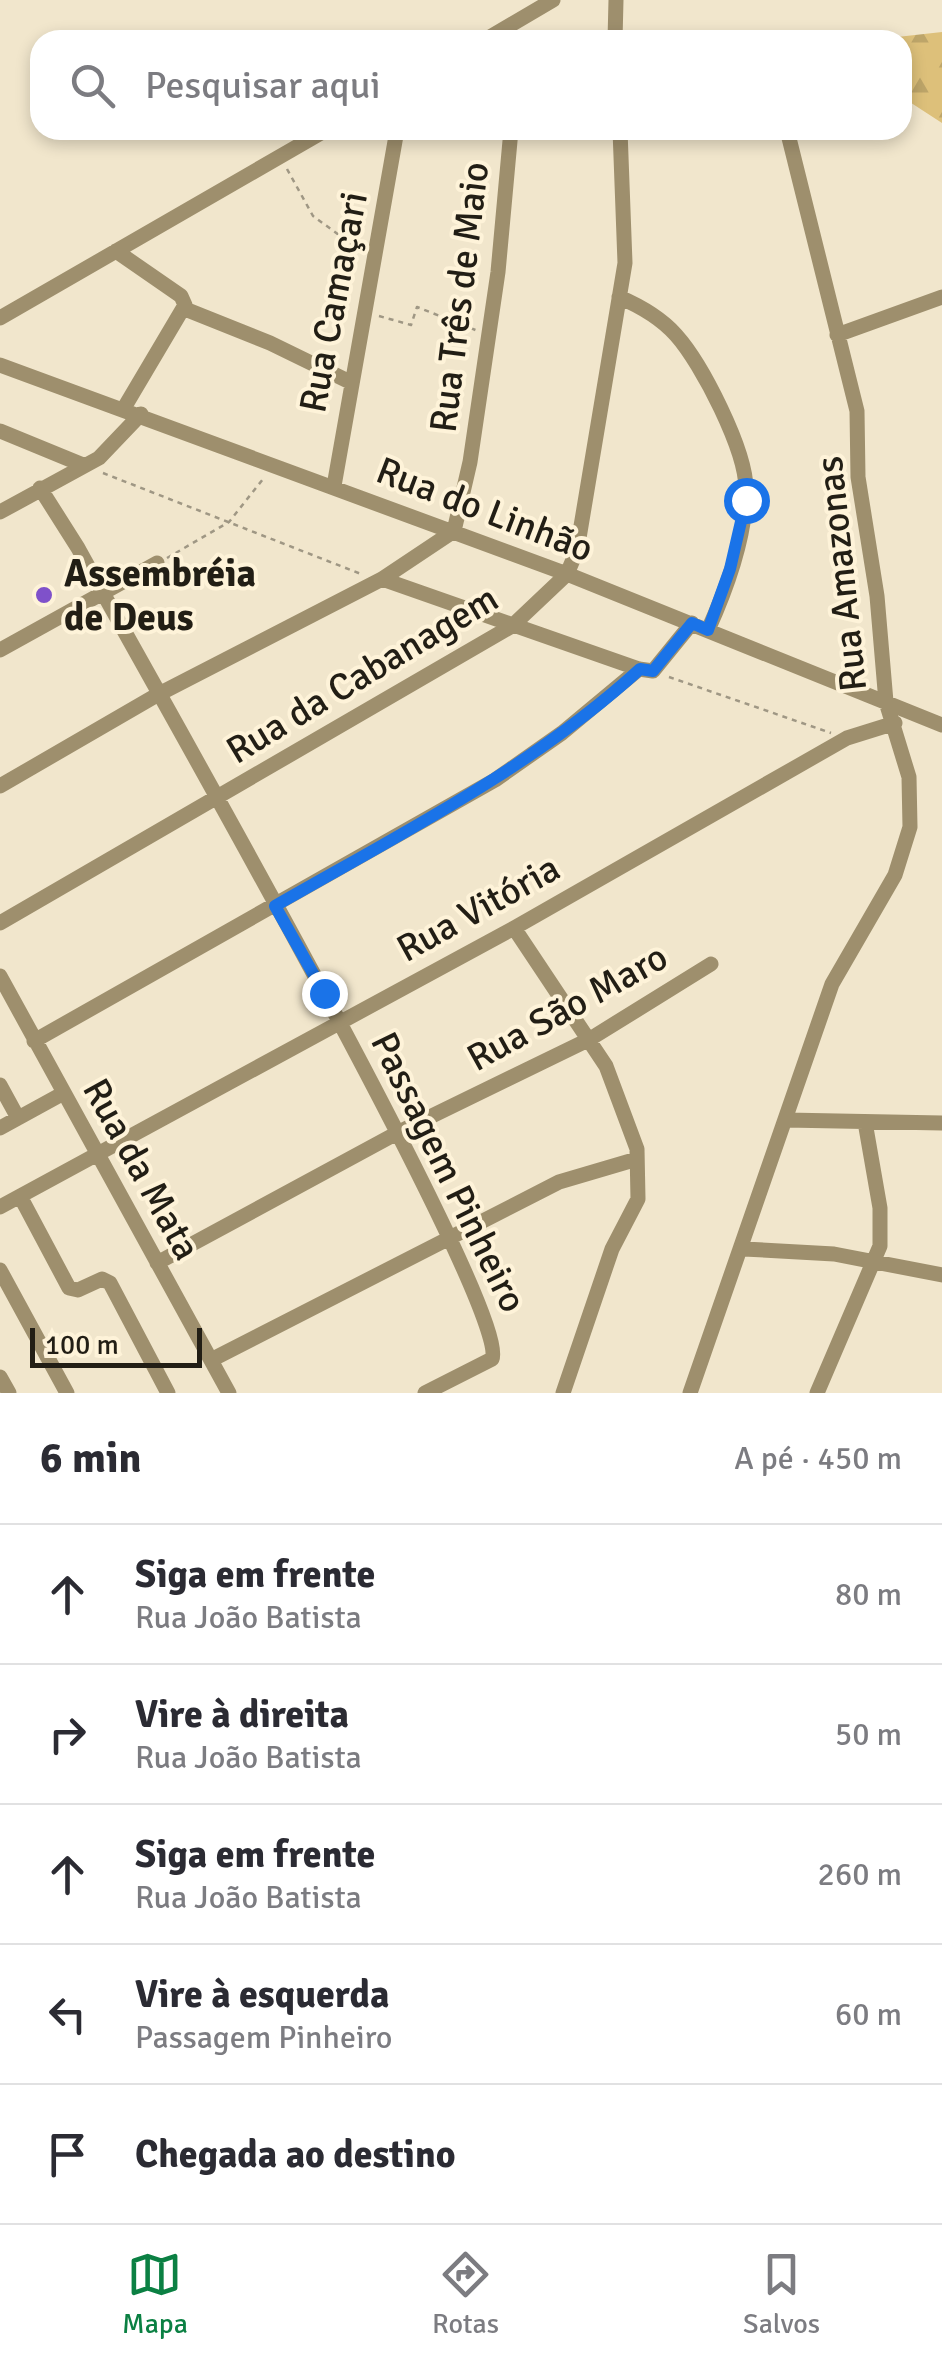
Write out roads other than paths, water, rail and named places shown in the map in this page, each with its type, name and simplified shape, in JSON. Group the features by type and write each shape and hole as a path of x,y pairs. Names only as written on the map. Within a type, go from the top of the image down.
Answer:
{"street":[{"path":"507,30 553,0"},
{"path":"615,30 616,2"},
{"path":"0,318 309,140"},
{"name":"Rua Camaçari","path":"334,486 395,140"},
{"name":"Rua Três de Maio","path":"454,531 470,462 489,335 511,168 511,140"},
{"name":"Rua da Cabanagem","path":"0,923 512,626 567,574 581,531 619,297 627,221 621,140"},
{"name":"Rua Amazonas","path":"690,1393 744,1249 832,984 905,849 909,777 886,702 878,596 858,477 858,424 790,140"},
{"path":"116,251 181,296 184,309 124,408"},
{"path":"619,297 658,318 680,339 726,423 744,470 746,500 741,526 708,630"},
{"path":"837,335 942,297"},
{"path":"184,309 270,343 350,382"},
{"name":"Rua do Linhão","path":"0,365 567,574 942,724"},
{"path":"0,512 111,449 141,414"},
{"path":"0,431 83,465"},
{"name":"Passagem Pinheiro","path":"40,488 102,592 399,1132 494,1341 495,1354 490,1362 424,1393"},
{"path":"0,786 157,696 382,579 454,531"},
{"path":"0,650 157,563"},
{"path":"382,579 646,670"},
{"path":"34,1041 494,780 646,670 692,623"},
{"name":"Rua Vitória","path":"0,1207 514,928 846,738 895,724"},
{"path":"514,928 590,1039 625,1108 637,1159 638,1199 612,1249 563,1393"},
{"name":"Rua São Maro","path":"157,1263 399,1132 590,1039 711,964"},
{"name":"Rua da Mata","path":"0,976 211,1360 224,1391"},
{"path":"0,1085 18,1118"},
{"path":"0,1128 62,1094"},
{"path":"786,1120 942,1123"},
{"path":"817,1393 876,1261 880,1208 866,1122"},
{"path":"211,1360 559,1182 637,1159"},
{"path":"20,1196 69,1288 78,1290 102,1279 110,1284 168,1393"},
{"path":"744,1249 876,1261 941,1280"},
{"path":"0,1270 68,1393"},
{"path":"0,1378 9,1393"}],"place":[{"name":"Assembréia de Deus","path":"44,595"}]}
